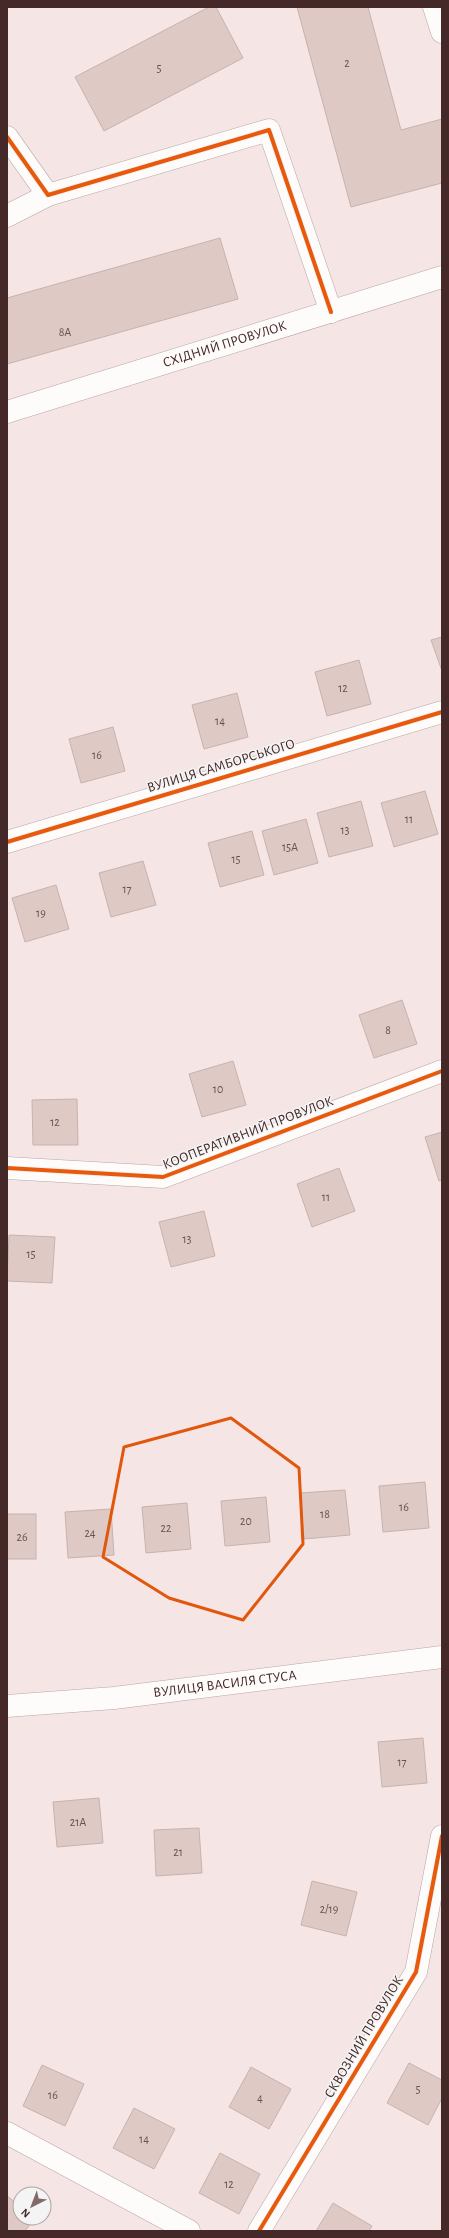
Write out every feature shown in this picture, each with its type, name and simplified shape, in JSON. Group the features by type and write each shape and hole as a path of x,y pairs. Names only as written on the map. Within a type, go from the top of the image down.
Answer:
{"street":[{"path":"434,7 442,32"},
{"path":"7,216 48,195 269,130 331,312"},
{"path":"8,138 48,195"},
{"name":"СХІДНИЙ ПРОВУЛОК","path":"7,412 442,277"},
{"name":"ВУЛИЦЯ САМБОРСЬКОГО","path":"7,842 442,712"},
{"name":"КООПЕРАТИВНИЙ ПРОВУЛОК","path":"7,1168 163,1177 442,1071"},
{"name":"ВУЛИЦЯ ВАСИЛЯ СТУСА","path":"7,1706 114,1698 442,1658"},
{"name":"СКВОЗНИЙ ПРОВУЛОК","path":"259,2231 416,1972 442,1836"},
{"path":"7,2133 189,2231"}],"highlighted area":[{"path":"231,1418 299,1468 303,1544 243,1620 169,1598 103,1557 124,1447"}],"building":[{"path":"209,7 216,7 243,58 104,131 75,77"},
{"path":"297,7 368,7 401,130 442,119 442,183 351,207"},
{"path":"220,238 238,299 7,364 7,298"},
{"path":"442,637 442,671 431,640"},
{"path":"359,660 371,704 327,716 315,672"},
{"path":"237,693 248,737 204,749 192,705"},
{"path":"113,727 125,771 81,783 69,739"},
{"path":"425,791 438,834 394,847 381,803"},
{"path":"361,801 373,846 329,857 317,813"},
{"path":"306,819 318,863 274,875 262,831"},
{"path":"252,831 264,875 220,887 208,843"},
{"path":"143,861 156,905 111,917 99,873"},
{"path":"56,885 69,929 25,942 12,898"},
{"path":"402,1000 417,1044 374,1058 359,1015"},
{"path":"233,1061 246,1105 202,1117 189,1074"},
{"path":"77,1099 78,1145 33,1145 32,1100"},
{"path":"442,1132 442,1180 439,1181 425,1137"},
{"path":"339,1168 355,1211 312,1227 297,1184"},
{"path":"204,1211 215,1256 171,1267 159,1222"},
{"path":"9,1235 55,1237 52,1283 7,1281"},
{"path":"425,1482 429,1528 383,1532 379,1486"},
{"path":"345,1490 350,1535 304,1539 300,1493"},
{"path":"266,1497 270,1542 225,1546 221,1501"},
{"path":"187,1503 191,1549 146,1553 142,1507"},
{"path":"111,1509 114,1555 68,1558 65,1512"},
{"path":"7,1514 36,1514 36,1559 7,1559"},
{"path":"423,1738 427,1783 382,1787 378,1742"},
{"path":"99,1798 103,1843 57,1847 53,1802"},
{"path":"199,1828 202,1873 156,1876 154,1830"},
{"path":"312,1881 357,1892 346,1936 301,1925"},
{"path":"409,2063 442,2080 442,2098 428,2125 387,2103"},
{"path":"42,2065 84,2084 65,2126 23,2106"},
{"path":"251,2067 291,2089 269,2129 229,2107"},
{"path":"134,2108 175,2129 154,2169 113,2148"},
{"path":"220,2153 260,2174 239,2214 199,2193"},
{"path":"7,2196 12,2200 12,2226 29,2226 25,2231 7,2231"},
{"path":"333,2203 372,2226 369,2231 316,2231"}],"cycle path":[{"path":"7,137 48,195 269,130 331,312"},
{"path":"7,842 442,712"},
{"path":"7,1168 163,1177 442,1071"},
{"path":"259,2231 416,1972 442,1836"}]}
